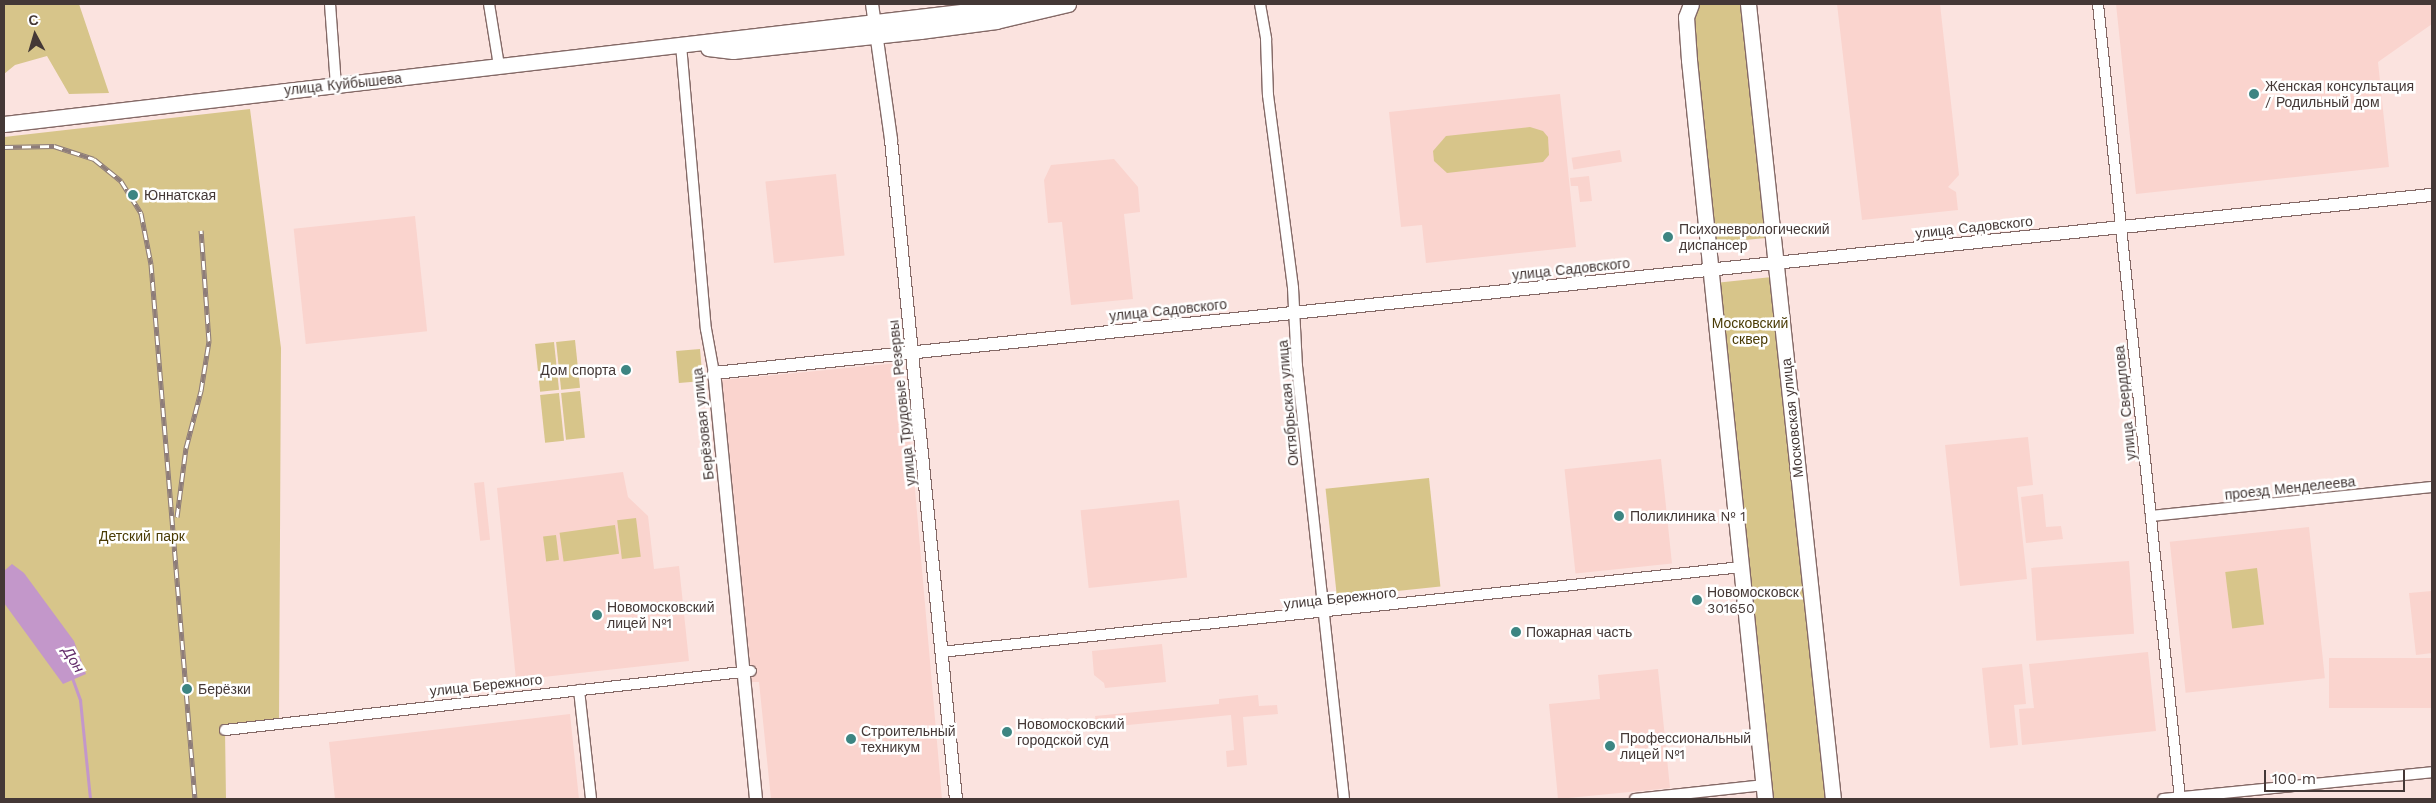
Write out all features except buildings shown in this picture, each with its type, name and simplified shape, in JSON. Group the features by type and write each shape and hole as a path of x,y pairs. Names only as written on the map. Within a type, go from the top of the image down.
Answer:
{"main road":[{"path":"875,29 1028,4"},
{"path":"875,29 996,21 1068,4"},
{"path":"1691,4 1686,26 1764,792"},
{"name":"Московская улица","path":"1748,5 1833,799"},
{"name":"улица Куйбышева","path":"4,124 681,45 733,51 875,29"}],"street":[{"path":"330,4 336,85"},
{"path":"489,4 499,66"},
{"name":"улица Трудовые Резервы","path":"872,4 891,140 956,799"},
{"name":"Октябрьская улица","path":"1260,4 1344,799"},
{"name":"улица Свердлова","path":"2098,4 2180,798"},
{"name":"Берёзовая улица","path":"681,45 706,329 714,373 747,672 756,799"},
{"name":"улица Садовского","path":"714,373 2432,195"},
{"name":"проезд Менделеева","path":"2152,516 2432,487"},
{"name":"улица Бережного","path":"941,652 1324,613 1741,567"},
{"name":"улица Бережного","path":"225,730 747,672"},
{"path":"579,690 592,799"},
{"path":"2163,799 2432,772"},
{"path":"1635,799 1764,792"}],"shaded area":[{"path":"1837,4 1940,4 1959,175 1948,187 1956,192 1958,210 1862,220"},
{"name":"Женская консультация / Родильный дом","path":"2116,4 2432,4 2432,24 2378,62 2389,167 2136,194"},
{"path":"1560,94 1576,247 1426,263 1422,225 1401,227 1389,112"},
{"path":"1620,150 1622,162 1573,170 1572,158"},
{"path":"1114,159 1138,187 1140,212 1124,214 1133,299 1071,305 1062,222 1048,223 1044,180 1051,165"},
{"path":"836,174 845,256 774,263 765,181"},
{"path":"1589,176 1592,201 1580,202 1578,186 1571,186 1570,178"},
{"path":"415,216 427,331 306,344 294,229"},
{"path":"899,363 912,455 942,799 771,799 759,682 752,682 722,380"},
{"path":"2028,437 2033,485 2017,487 2027,579 1960,586 1945,445"},
{"name":"Поликлиника № 1","path":"1661,459 1672,563 1576,574 1565,469"},
{"name":"Новомосковский лицей №1","path":"623,472 628,497 648,516 654,569 679,566 689,661 516,680 497,488"},
{"path":"484,482 490,540 480,541 474,483"},
{"path":"2043,494 2046,527 2061,526 2063,539 2026,543 2021,497"},
{"path":"1179,500 1187,578 1089,588 1081,510"},
{"path":"2309,527 2325,678 2186,693 2170,542"},
{"path":"2129,561 2134,634 2036,641 2031,568"},
{"path":"2432,591 2432,653 2416,655 2409,593"},
{"path":"1162,644 1166,682 1105,688 1104,683 1094,675 1092,651"},
{"path":"2148,652 2156,731 2022,745 2019,709 2034,708 2029,664"},
{"path":"2329,658 2432,658 2432,708 2329,708"},
{"path":"2022,664 2026,704 2014,705 2018,745 1990,748 1982,668"},
{"name":"Профессиональный лицей №1","path":"1658,669 1670,788 1558,799 1549,704 1600,699 1598,675"},
{"path":"1258,695 1259,706 1277,705 1278,714 1243,717 1247,765 1227,767 1226,751 1234,750 1231,715 1097,728 1095,716 1219,704 1219,699"},
{"path":"570,714 579,799 335,799 329,742"}],"green space":[{"path":"4,4 79,4 109,93 69,94 47,56 15,65 4,74"},
{"path":"1699,4 1741,4 1766,238 1713,243 1690,16"},
{"name":"Детский парк","path":"250,109 281,348 279,724 225,730 226,799 4,799 4,137"},
{"path":"1530,127 1543,131 1548,137 1549,155 1543,162 1447,173 1434,161 1433,151 1446,136"},
{"name":"Московский сквер","path":"1772,277 1827,799 1772,799 1717,283"},
{"path":"575,340 580,388 561,390 556,342"},
{"path":"554,342 559,390 540,392 535,344"},
{"path":"700,349 703,381 679,383 676,351"},
{"path":"580,391 585,438 566,440 561,393"},
{"path":"559,393 564,441 545,443 540,395"},
{"path":"1429,478 1440,586 1337,597 1326,489"},
{"path":"636,518 641,557 622,559 617,520"},
{"path":"615,525 619,554 564,562 560,533"},
{"path":"556,535 559,560 546,561 543,537"},
{"path":"2257,568 2264,625 2232,628 2225,572"}],"water":[{"path":"12,564 24,573 74,641 86,674 63,684 4,603 4,571"}],"waterway":[{"name":"Дон","path":"71,675 80,700 90,799"}],"railway":[{"path":"4,147 54,146 94,159 121,181 141,213 151,264 195,799"},
{"path":"177,517 186,448 201,391 209,341 201,230"}],"place":[{"name":"Женская консультация / Родильный дом","path":"2254,94"},
{"name":"Юннатская","path":"133,195"},
{"name":"Психоневрологический диспансер","path":"1668,237"},
{"name":"Дом спорта","path":"626,370"},
{"name":"Поликлиника № 1","path":"1619,516"},
{"name":"Новомосковск 301650","path":"1697,600"},
{"name":"Новомосковский лицей №1","path":"597,615"},
{"name":"Пожарная часть","path":"1516,632"},
{"name":"Берёзки","path":"187,689"},
{"name":"Новомосковский городской суд","path":"1007,732"},
{"name":"Строительный техникум","path":"851,739"},
{"name":"Профессиональный лицей №1","path":"1610,746"}]}
